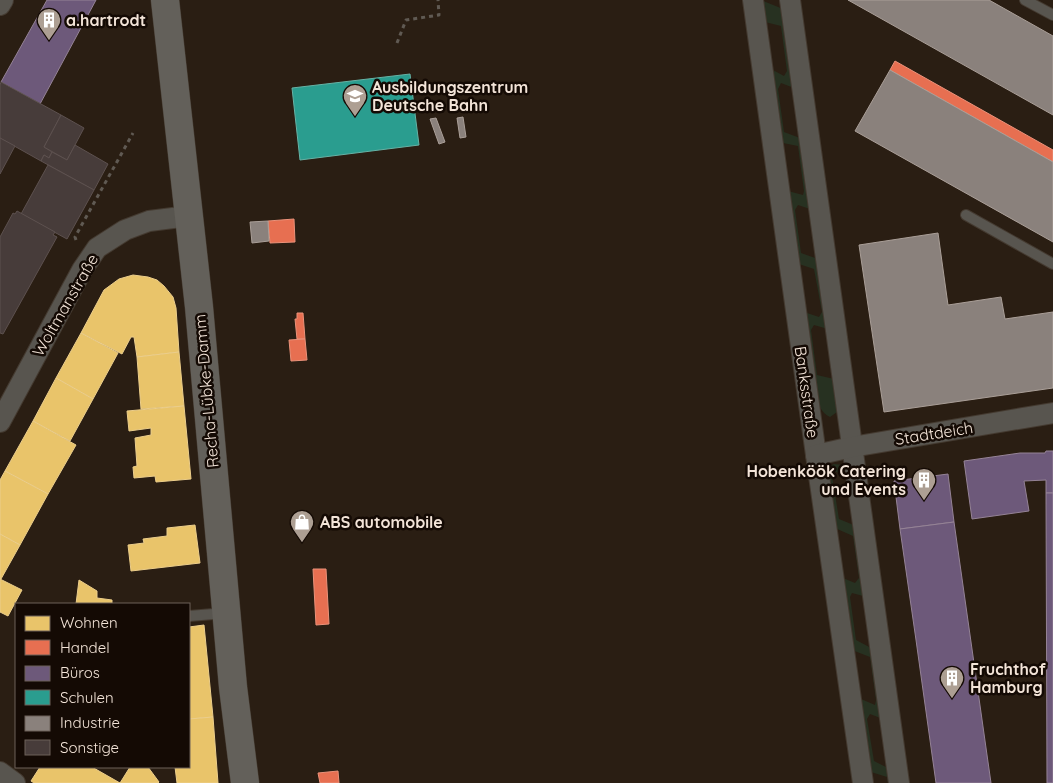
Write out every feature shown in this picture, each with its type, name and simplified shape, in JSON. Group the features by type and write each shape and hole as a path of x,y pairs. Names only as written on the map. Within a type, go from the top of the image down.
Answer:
{"main road":[{"name":"Recha-Lübke-Damm","path":"165,0 178,133 189,216 233,687 246,783"}],"street":[{"path":"0,5 3,0"},
{"name":"Banksstraße","path":"753,0 863,783"},
{"path":"790,0 900,783"},
{"name":"Woltmanstraße","path":"0,422 82,270 97,248 125,230 149,220 189,216"},
{"name":"Stadtdeich","path":"816,456 852,447 1053,413"},
{"path":"0,772 15,783"}],"lane":[{"path":"1025,0 1053,15"},
{"path":"966,215 1053,264"},
{"path":"190,616 227,613"}],"path":[{"path":"397,43 406,20 439,15 438,0"},
{"path":"82,270 75,237 133,133"}],"green space":[{"path":"761,0 783,9 794,88 781,83 778,89 784,132 800,138 810,209 798,205 795,210 801,253 818,259 828,329 814,325 811,330 817,375 834,379 838,406 837,412 830,417 822,411 817,397 804,312 819,317 822,312 814,269 799,264 788,191 803,195 804,191 798,146 783,143 771,69 784,76 787,71 781,26 765,22"},
{"path":"834,464 844,465 848,469 848,477 834,471 832,476 839,519 856,526 867,597 852,593 850,597 856,640 873,649 883,719 870,714 867,719 874,761 890,769 892,783 888,783 887,777 871,772 861,699 875,705 876,700 870,657 852,650 843,578 855,583 859,578 853,536 835,528 828,471 830,466"}],"building: Wohnen":[{"path":"133,275 157,280 173,297 176,308 179,352 137,357 134,337 131,337 122,354 81,333 104,290 119,279"},
{"path":"81,333 118,353 93,399 56,378"},
{"path":"179,352 184,406 141,409 137,357"},
{"path":"56,378 93,399 70,441 33,421"},
{"path":"184,406 191,479 156,482 155,476 134,478 133,467 137,466 135,438 151,435 151,428 129,431 127,411"},
{"path":"33,421 76,445 48,494 5,471"},
{"path":"5,471 48,494 20,545 0,534 0,480"},
{"path":"195,525 200,563 131,571 128,545 144,543 143,539 167,536 167,528"},
{"path":"0,534 20,545 1,579 0,579"},
{"path":"0,579 22,590 8,616 0,612"},
{"path":"79,580 97,591 97,598 112,600 112,603 76,603"},
{"path":"204,625 213,717 190,719 190,627"},
{"path":"213,717 218,783 177,783 175,768 190,768 190,719"},
{"path":"39,768 94,768 120,783 34,783 31,781"},
{"path":"129,768 149,768 158,783 120,783"}],"building: Handel":[{"path":"895,61 1053,150 1053,162 890,70"},
{"path":"294,219 295,242 270,243 268,221"},
{"path":"297,313 303,313 305,339 297,339 295,319 297,319"},
{"path":"305,339 307,360 291,361 289,340"},
{"path":"313,569 326,569 329,624 316,625"},
{"path":"338,771 339,783 320,783 318,773"}],"building: Büros":[{"name":"a.hartrodt","path":"47,0 96,0 40,104 1,82"},
{"path":"1046,451 1053,451 1053,493 1046,493 1046,480 1024,481 1029,511 972,519 964,461 1020,453 1045,453"},
{"name":"Hobenköök Catering und Events","path":"948,474 954,522 900,529 894,481"},
{"name":"Fruchthof Hamburg","path":"1046,493 1053,493 1053,783 1047,783"},
{"name":"Fruchthof Hamburg","path":"954,522 991,783 936,783 900,529"}],"building: Schulen":[{"name":"Ausbildungszentrum Deutsche Bahn","path":"410,74 419,145 300,160 292,88"}],"building: Industrie":[{"path":"848,0 989,0 1053,36 1053,115"},
{"path":"890,70 1053,162 1053,242 855,131"},
{"path":"463,117 466,137 460,138 457,118"},
{"path":"436,118 445,142 439,144 430,119"},
{"path":"268,221 269,241 252,243 250,222"},
{"path":"938,233 948,305 1001,297 1005,319 1053,312 1053,388 884,412 859,245"}],"building: Sonstige":[{"path":"1,82 61,115 44,147 52,152 49,158 44,155 41,161 0,138"},
{"path":"61,115 84,128 67,160 44,147"},
{"path":"0,138 15,146 0,174"},
{"path":"75,145 108,164 94,190 41,161 44,155 49,158 52,152 67,160"},
{"path":"48,165 94,190 67,239 21,214"},
{"path":"17,211 55,232 53,235 57,237 3,334 0,333 0,237 13,213 15,214"}],"place":[{"name":"a.hartrodt","path":"49,41"},
{"name":"Ausbildungszentrum Deutsche Bahn","path":"355,117"},
{"name":"Hobenköök Catering und Events","path":"924,501"},
{"name":"ABS automobile","path":"302,543"},
{"name":"Fruchthof Hamburg","path":"952,699"}]}
